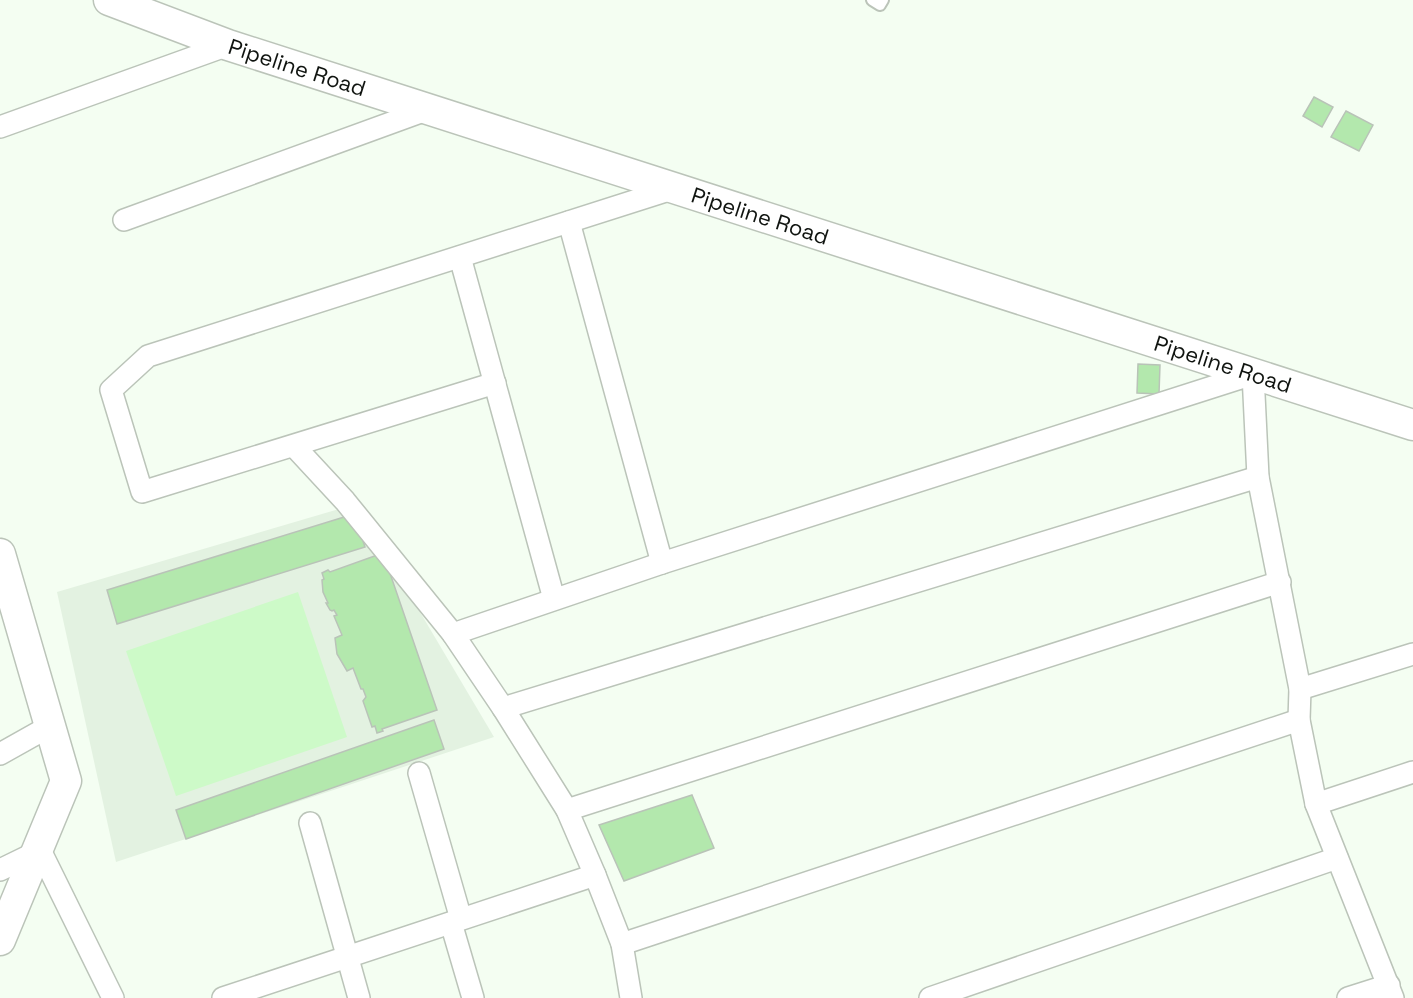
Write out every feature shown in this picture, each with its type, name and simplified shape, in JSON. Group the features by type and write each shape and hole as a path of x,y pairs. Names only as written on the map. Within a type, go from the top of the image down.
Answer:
{"street":[{"name":"Pipeline Road","path":"109,0 228,45 1413,425"},
{"path":"0,127 228,45"},
{"path":"124,220 429,110"},
{"path":"495,383 142,492 111,390 148,356 675,188"},
{"path":"569,222 662,563"},
{"path":"460,257 554,599"},
{"path":"453,634 662,563 1253,374 1258,477 1300,689 1299,720 1316,804 1391,991 1348,998"},
{"path":"294,446 345,501 453,634 567,810 622,944 631,998"},
{"path":"503,708 1258,477"},
{"path":"0,554 66,781 0,940"},
{"path":"567,810 1280,582"},
{"path":"1300,689 1413,654"},
{"path":"622,944 1299,720"},
{"path":"0,754 50,726"},
{"path":"1316,804 1413,772"},
{"path":"419,773 473,998"},
{"path":"309,823 359,998"},
{"path":"0,870 38,850"},
{"path":"38,850 113,998"},
{"path":"930,998 1337,858"},
{"path":"223,998 595,875"}],"lane":[{"path":"872,0 880,5 883,0"}],"shaded area":[{"path":"356,504 494,737 116,862 57,592"}],"green space":[{"path":"298,592 347,737 176,796 126,651"}],"building":[{"path":"1314,97 1333,107 1322,127 1303,116"},
{"path":"1346,111 1373,125 1359,151 1331,137"},
{"path":"1138,364 1160,365 1159,394 1137,393"},
{"path":"354,514 365,547 117,624 107,590"},
{"path":"383,553 437,710 382,729 383,731 377,733 375,726 372,727 363,701 366,697 353,668 347,671 337,654 335,638 342,635 334,616 337,615 326,603 328,603 323,592 322,573"},
{"path":"434,720 444,749 186,839 176,810"},
{"path":"692,795 714,848 624,881 599,825"}]}
